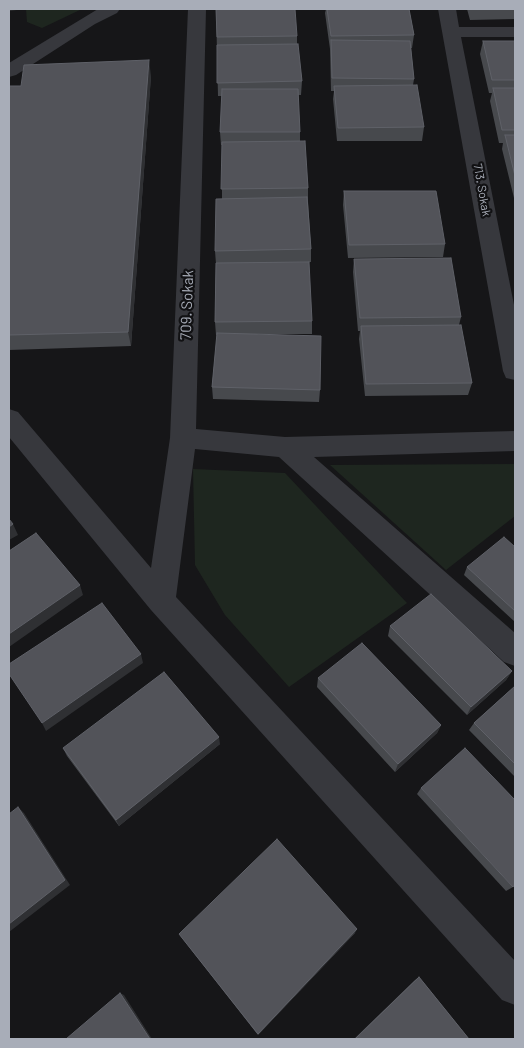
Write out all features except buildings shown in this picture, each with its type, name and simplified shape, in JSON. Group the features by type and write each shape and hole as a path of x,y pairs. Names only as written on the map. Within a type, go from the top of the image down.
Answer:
{"street":[{"path":"9,71 89,20 111,9"},
{"name":"709. Sokak","path":"160,601 182,438 197,9"},
{"name":"713. Sokak","path":"447,9 453,32 514,360"},
{"path":"453,32 515,32"},
{"path":"9,419 160,601 515,987"},
{"path":"182,438 285,447 515,441"},
{"path":"285,447 515,652"}],"shaded area":[{"path":"26,9 82,9 42,28 27,22"},
{"path":"515,464 515,516 446,570 330,465"},
{"path":"193,469 285,473 407,603 289,687 225,615 195,565"}]}
